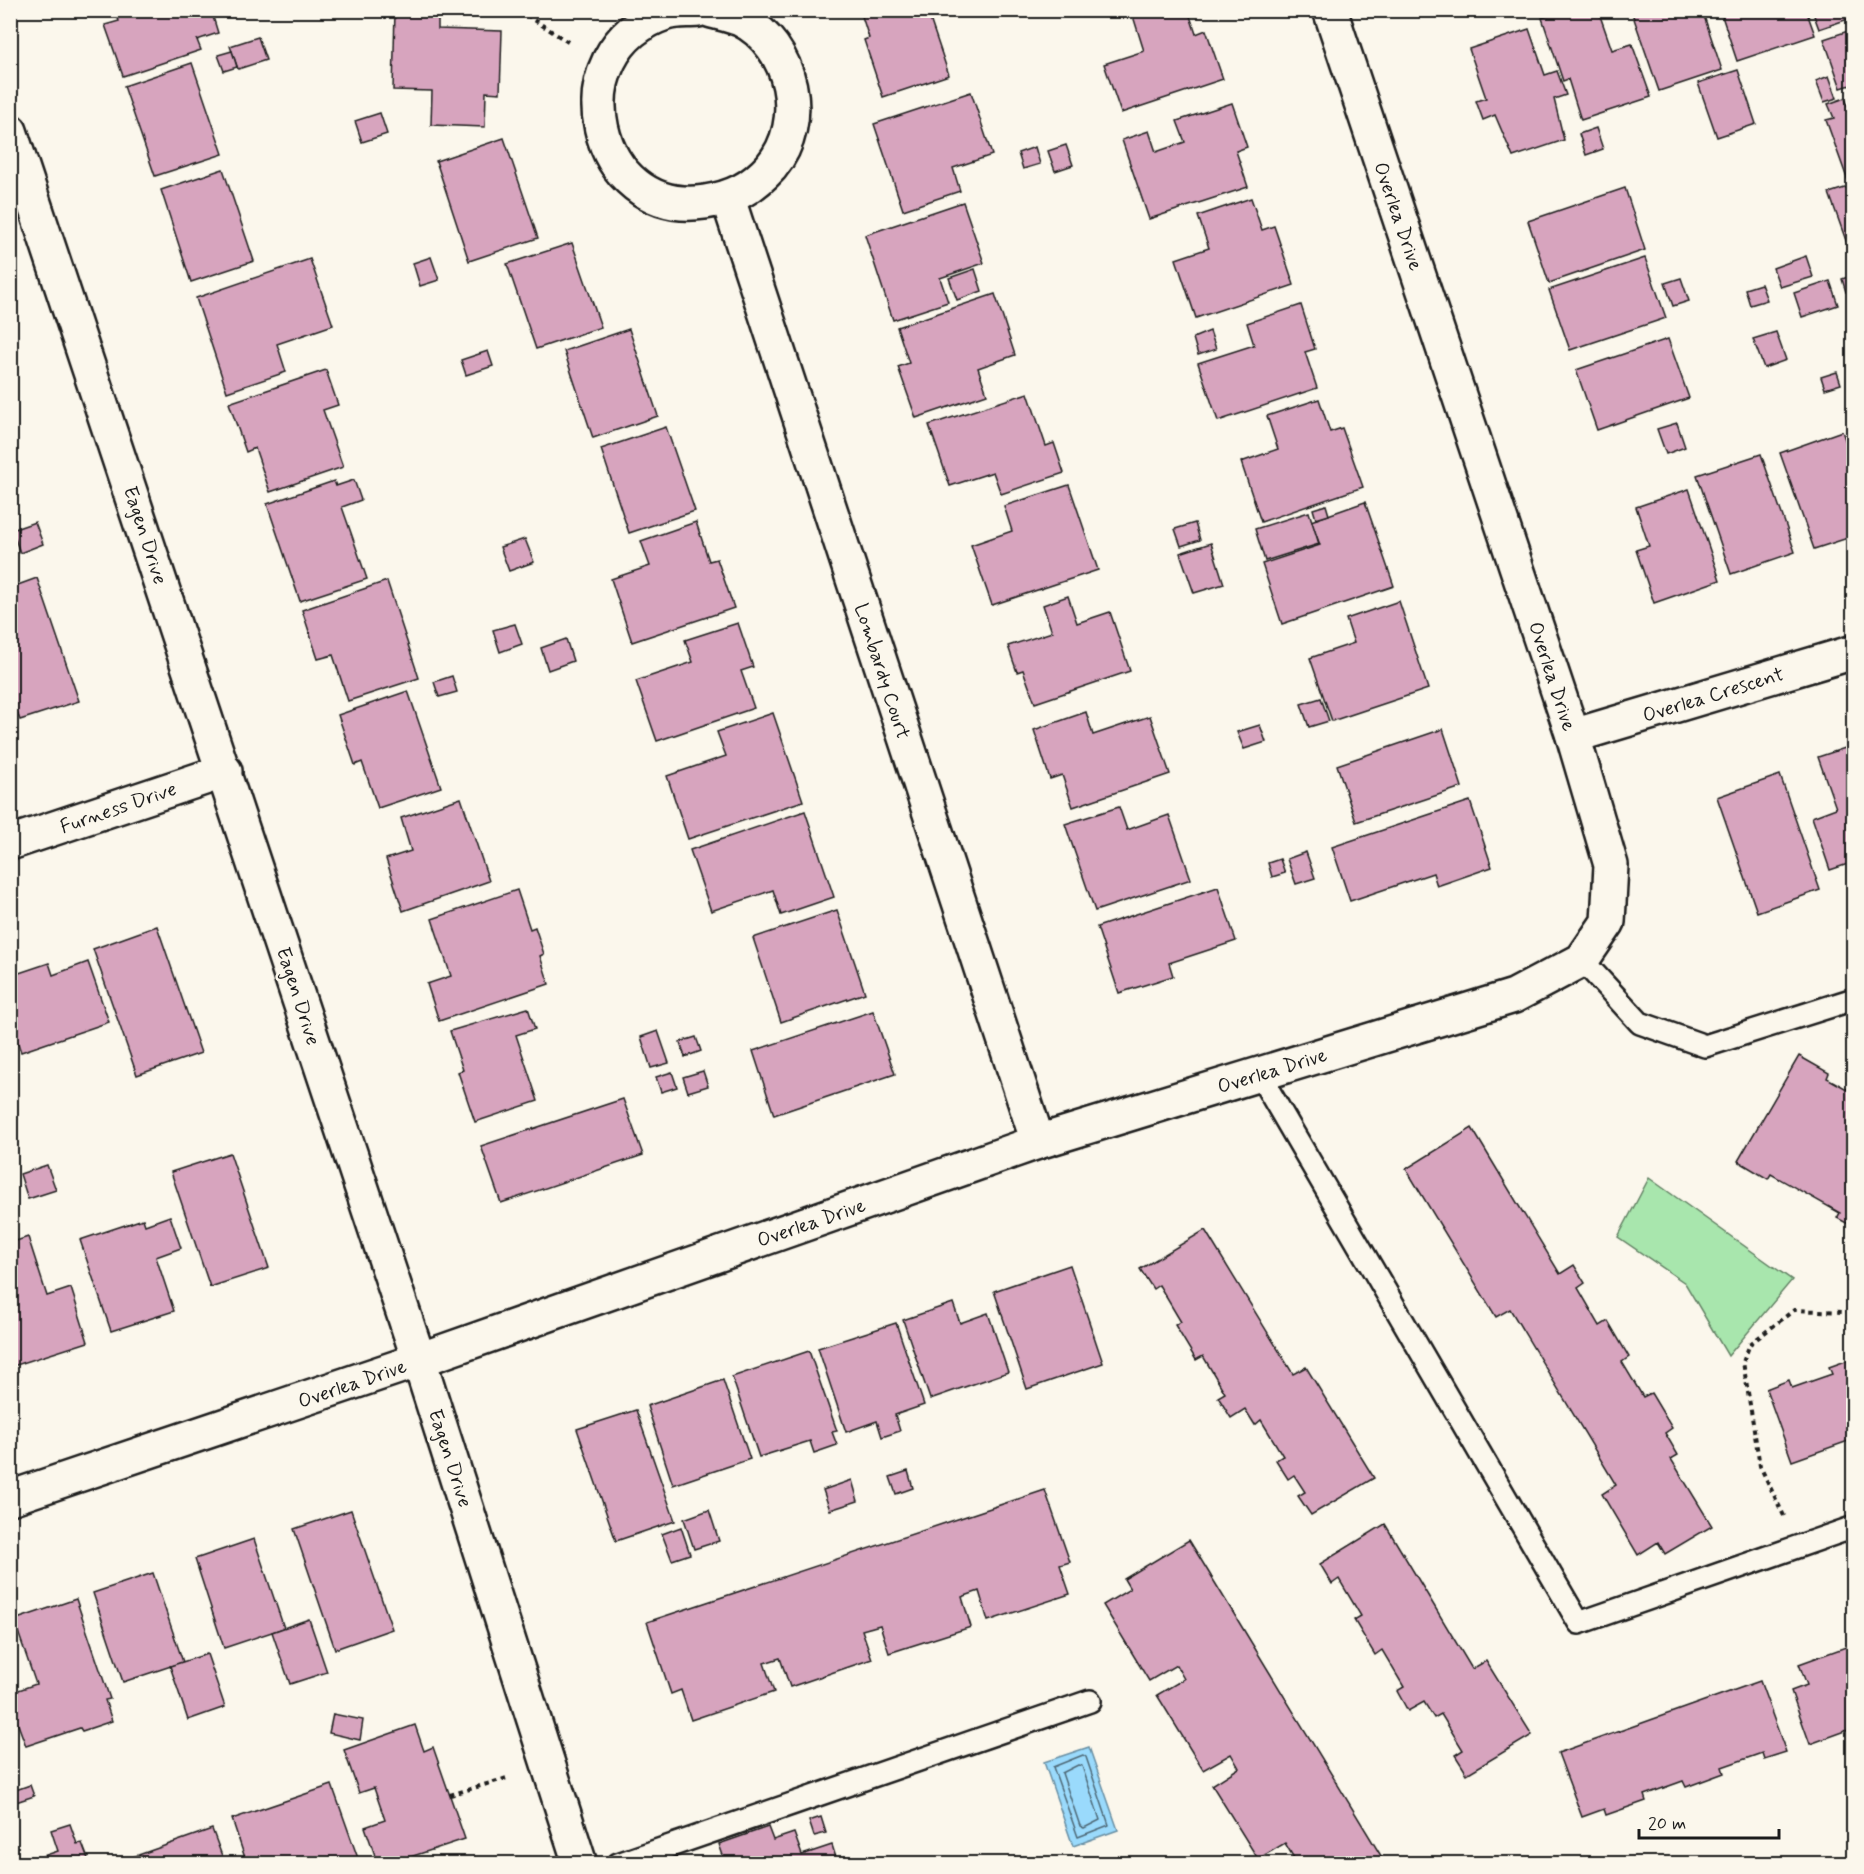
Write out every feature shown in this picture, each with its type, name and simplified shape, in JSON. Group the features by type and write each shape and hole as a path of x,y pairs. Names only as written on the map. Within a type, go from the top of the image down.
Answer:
{"street":[{"path":"698,10 667,13 636,28 610,58 598,90 598,119 608,151 630,180 660,198 693,204 728,199 757,182 780,156 790,132 793,99 784,66 764,37 740,19 709,10"},
{"name":"Overlea Drive","path":"10,1498 419,1360 1038,1142 1514,996 1582,960 1608,922 1611,865 1573,736 1330,10"},
{"name":"Eagen Drive","path":"10,131 20,193 225,771 419,1360 580,1863"},
{"name":"Lombardy Court","path":"728,199 1038,1142"},
{"name":"Overlea Crescent","path":"1573,736 1854,652"},
{"name":"Furness Drive","path":"10,843 225,771"}],"lane":[{"path":"1582,960 1640,1023 1705,1046 1854,999"},
{"path":"1259,1074 1579,1623 1854,1527"},
{"path":"618,1863 1090,1701"}],"path":[{"path":"519,10 565,41 610,58"},
{"path":"1799,1546 1760,1466 1743,1362 1750,1344 1794,1310 1844,1312 1854,1309"},
{"path":"450,1795 507,1778"}],"green space":[{"path":"1649,1178 1792,1280 1728,1356 1685,1283 1618,1237"}],"water":[{"path":"1089,1747 1118,1830 1073,1846 1044,1762"}],"building":[{"path":"115,10 188,10 189,14 211,10 218,33 197,40 201,50 123,76 105,25 119,21"},
{"path":"860,10 927,10 949,75 883,97 864,40 869,38"},
{"path":"1150,10 1188,10 1196,34 1206,30 1223,79 1121,113 1104,64 1144,51 1133,16"},
{"path":"1565,10 1598,10 1612,50 1632,44 1651,97 1581,120 1568,79 1563,81 1542,18"},
{"path":"1631,10 1702,10 1722,70 1659,91"},
{"path":"1720,10 1806,10 1815,35 1737,61"},
{"path":"1812,10 1854,10 1854,17 1819,29"},
{"path":"395,12 438,13 438,29 502,31 500,93 486,92 485,127 431,125 432,91 393,90"},
{"path":"1529,29 1545,75 1557,71 1566,95 1554,99 1564,140 1513,157 1495,115 1483,120 1476,101 1486,98 1469,49"},
{"path":"1854,29 1854,84 1841,88 1824,39"},
{"path":"258,37 266,60 238,69 230,46"},
{"path":"232,51 237,67 224,71 218,55"},
{"path":"192,63 223,154 155,176 124,86"},
{"path":"1738,70 1756,124 1717,137 1698,83"},
{"path":"1829,76 1837,98 1824,102 1816,81"},
{"path":"971,92 992,155 953,168 960,191 903,210 874,124"},
{"path":"1845,98 1850,112 1854,111 1854,179 1848,181 1826,120 1834,118 1828,104"},
{"path":"1232,103 1247,147 1236,151 1248,187 1149,219 1122,140 1149,131 1156,152 1185,142 1177,121"},
{"path":"380,113 387,134 362,142 355,121"},
{"path":"1596,128 1603,149 1586,155 1579,134"},
{"path":"504,138 538,238 469,261 436,161"},
{"path":"1066,145 1073,165 1055,171 1048,151"},
{"path":"1035,147 1040,164 1023,169 1018,153"},
{"path":"223,169 254,261 191,282 161,190"},
{"path":"1854,185 1854,263 1829,193"},
{"path":"1625,188 1645,250 1549,283 1528,221"},
{"path":"1251,198 1262,230 1274,226 1294,285 1196,318 1176,259 1209,248 1198,216"},
{"path":"963,202 984,263 940,278 948,302 893,320 865,235"},
{"path":"572,243 601,327 536,349 507,264"},
{"path":"1806,256 1813,277 1780,287 1773,268"},
{"path":"431,257 439,280 420,286 413,263"},
{"path":"1645,258 1666,318 1570,350 1549,290"},
{"path":"310,259 333,325 277,344 286,372 227,392 196,298"},
{"path":"975,269 982,291 957,300 949,278"},
{"path":"1854,275 1854,289 1846,292 1842,279"},
{"path":"1681,278 1689,301 1673,306 1665,283"},
{"path":"1830,281 1838,305 1802,317 1794,293"},
{"path":"1761,284 1767,300 1750,305 1745,289"},
{"path":"995,294 1015,355 978,368 987,394 916,418 898,367 909,363 897,327"},
{"path":"1301,305 1315,349 1305,352 1317,388 1218,421 1198,363 1254,345 1247,323"},
{"path":"629,329 658,416 593,438 564,351"},
{"path":"1210,331 1216,349 1198,355 1193,338"},
{"path":"1776,332 1786,360 1764,368 1753,339"},
{"path":"1668,339 1689,398 1597,430 1576,370"},
{"path":"488,351 493,366 466,375 461,360"},
{"path":"326,370 338,405 323,410 343,467 270,492 255,448 246,452 229,403"},
{"path":"1837,372 1841,384 1825,389 1821,377"},
{"path":"1028,393 1046,446 1054,443 1064,473 1001,494 993,472 950,486 929,425"},
{"path":"1319,399 1330,432 1342,428 1363,487 1261,522 1241,462 1278,449 1267,416"},
{"path":"1677,423 1685,447 1666,454 1657,429"},
{"path":"666,427 695,511 629,533 601,449"},
{"path":"1842,431 1854,465 1854,536 1814,549 1780,453"},
{"path":"1761,454 1795,552 1731,574 1697,475"},
{"path":"354,480 361,500 342,507 367,579 300,601 267,504 334,481 336,486"},
{"path":"1069,485 1098,570 992,605 971,545 1012,531 1004,506"},
{"path":"1689,489 1720,580 1654,603 1636,550 1649,546 1636,507"},
{"path":"1365,502 1394,586 1282,624 1262,564 1320,545 1311,521"},
{"path":"1326,505 1329,515 1316,519 1313,509"},
{"path":"1309,512 1319,544 1265,561 1255,529"},
{"path":"35,522 43,544 20,553 12,530"},
{"path":"696,522 709,561 717,559 734,608 632,642 611,579 650,566 641,541"},
{"path":"1195,523 1200,540 1181,546 1175,529"},
{"path":"525,539 534,562 509,571 500,547"},
{"path":"1211,543 1224,584 1194,593 1180,553"},
{"path":"10,572 15,586 37,578 79,701 20,720 10,694"},
{"path":"387,581 419,678 348,701 333,655 318,659 302,610"},
{"path":"1068,596 1077,623 1110,612 1130,671 1035,703 1023,670 1017,672 1008,646 1052,632 1043,605"},
{"path":"1399,601 1428,689 1332,721 1310,658 1354,643 1346,619"},
{"path":"738,623 753,667 741,671 754,708 657,741 636,681 693,662 685,640"},
{"path":"515,624 522,644 500,652 493,630"},
{"path":"566,639 573,661 548,670 541,648"},
{"path":"452,676 457,692 439,697 434,682"},
{"path":"408,691 441,787 378,808 362,762 355,765 338,715"},
{"path":"1321,698 1329,721 1309,727 1301,704"},
{"path":"1086,712 1093,735 1150,716 1170,774 1073,807 1062,775 1050,779 1034,730"},
{"path":"773,713 803,801 688,839 667,776 726,756 717,732"},
{"path":"1260,725 1266,742 1244,749 1237,732"},
{"path":"1443,729 1462,787 1356,822 1337,765"},
{"path":"1854,745 1854,862 1830,870 1812,817 1836,808 1818,757"},
{"path":"1780,775 1820,890 1757,912 1717,797"},
{"path":"461,798 489,881 403,911 386,859 411,851 401,818"},
{"path":"1470,801 1492,867 1437,886 1433,873 1350,901 1332,847"},
{"path":"1119,807 1127,830 1169,815 1191,879 1095,911 1065,824"},
{"path":"805,811 834,897 781,915 773,890 711,911 690,850"},
{"path":"1306,852 1315,878 1296,884 1287,859"},
{"path":"1280,859 1285,873 1272,877 1268,863"},
{"path":"1218,887 1236,941 1169,963 1173,976 1119,993 1097,927"},
{"path":"517,890 530,929 535,927 544,954 540,956 549,984 439,1021 427,984 451,976 432,919"},
{"path":"837,910 865,993 781,1022 753,938"},
{"path":"157,926 201,1053 137,1075 93,949"},
{"path":"88,962 109,1022 21,1052 10,1021 10,976 49,963 53,975"},
{"path":"528,1008 535,1029 516,1035 538,1101 475,1122 458,1072 463,1070 450,1031"},
{"path":"873,1011 895,1074 774,1115 753,1051"},
{"path":"658,1031 669,1063 651,1068 641,1037"},
{"path":"696,1037 701,1051 685,1057 680,1042"},
{"path":"1799,1056 1829,1073 1827,1078 1854,1093 1854,1227 1837,1218 1840,1213 1771,1174 1768,1179 1738,1161"},
{"path":"703,1071 708,1086 688,1092 683,1077"},
{"path":"672,1072 677,1087 661,1092 656,1077"},
{"path":"623,1099 643,1155 501,1203 481,1146"},
{"path":"1472,1128 1560,1274 1574,1265 1585,1283 1578,1288 1600,1326 1608,1321 1629,1357 1622,1362 1643,1397 1651,1393 1672,1428 1665,1433 1678,1455 1671,1459 1712,1526 1665,1554 1658,1542 1638,1555 1602,1494 1616,1485 1510,1309 1496,1317 1406,1169"},
{"path":"230,1153 269,1268 210,1287 171,1172"},
{"path":"47,1165 56,1190 28,1199 20,1174"},
{"path":"170,1216 181,1248 156,1257 174,1311 111,1331 80,1240 143,1219 145,1225"},
{"path":"1205,1230 1293,1374 1306,1367 1374,1478 1311,1515 1298,1496 1305,1492 1294,1475 1288,1479 1276,1460 1283,1456 1261,1420 1255,1425 1245,1409 1231,1418 1218,1397 1225,1393 1203,1356 1196,1360 1175,1325 1181,1322 1159,1285 1153,1289 1140,1269"},
{"path":"28,1237 47,1296 71,1288 88,1342 10,1367 10,1243"},
{"path":"1070,1265 1103,1363 1027,1389 994,1291"},
{"path":"953,1303 960,1323 988,1313 1008,1372 930,1399 903,1320"},
{"path":"896,1323 924,1405 895,1415 900,1431 882,1437 877,1421 846,1432 818,1348"},
{"path":"809,1351 837,1431 832,1432 837,1445 814,1453 810,1441 759,1457 732,1377"},
{"path":"1854,1358 1854,1439 1792,1461 1766,1389 1789,1380 1792,1388 1832,1374 1829,1367"},
{"path":"723,1380 750,1459 673,1485 647,1406"},
{"path":"636,1410 675,1521 616,1541 577,1429"},
{"path":"908,1471 913,1488 896,1494 890,1477"},
{"path":"852,1480 858,1501 830,1510 823,1490"},
{"path":"1045,1490 1070,1562 1060,1565 1070,1594 988,1621 979,1591 962,1597 971,1627 889,1653 880,1625 862,1630 872,1659 790,1687 780,1658 764,1663 774,1692 691,1720 681,1690 671,1694 647,1622"},
{"path":"351,1510 392,1629 335,1649 294,1529"},
{"path":"709,1510 719,1541 694,1549 684,1519"},
{"path":"1385,1524 1472,1669 1486,1661 1532,1735 1467,1774 1455,1755 1463,1750 1441,1714 1434,1718 1424,1702 1408,1711 1397,1691 1404,1687 1382,1650 1375,1655 1354,1620 1361,1616 1339,1579 1332,1584 1320,1564"},
{"path":"681,1527 690,1554 672,1560 662,1534"},
{"path":"254,1539 284,1628 224,1648 195,1559"},
{"path":"1189,1540 1386,1864 1285,1864 1294,1858 1285,1843 1258,1859 1212,1785 1239,1768 1231,1754 1203,1770 1157,1695 1184,1679 1176,1665 1149,1681 1103,1605 1130,1589 1124,1579"},
{"path":"153,1573 183,1662 123,1682 93,1593"},
{"path":"76,1599 110,1699 105,1700 112,1721 82,1731 80,1728 26,1746 10,1703 10,1693 36,1684 14,1620"},
{"path":"309,1619 327,1672 290,1684 272,1632"},
{"path":"1854,1644 1854,1728 1810,1744 1791,1691 1807,1685 1799,1664"},
{"path":"207,1654 225,1707 188,1720 170,1666"},
{"path":"1760,1681 1786,1752 1764,1759 1762,1753 1722,1767 1724,1773 1686,1787 1683,1781 1644,1795 1646,1801 1606,1815 1604,1809 1582,1817 1558,1753"},
{"path":"333,1714 363,1720 360,1740 329,1733"},
{"path":"415,1725 424,1751 433,1747 465,1839 404,1859 405,1864 378,1864 365,1827 385,1820 374,1788 359,1793 344,1750"},
{"path":"30,1785 34,1796 16,1802 13,1791"},
{"path":"332,1785 360,1864 247,1864 232,1819"},
{"path":"821,1817 826,1833 814,1836 809,1821"},
{"path":"70,1824 77,1844 82,1843 90,1864 20,1864 58,1851 51,1830"},
{"path":"768,1827 773,1840 794,1833 802,1855 832,1845 838,1864 726,1864 719,1844"},
{"path":"212,1829 225,1864 113,1864"}]}
